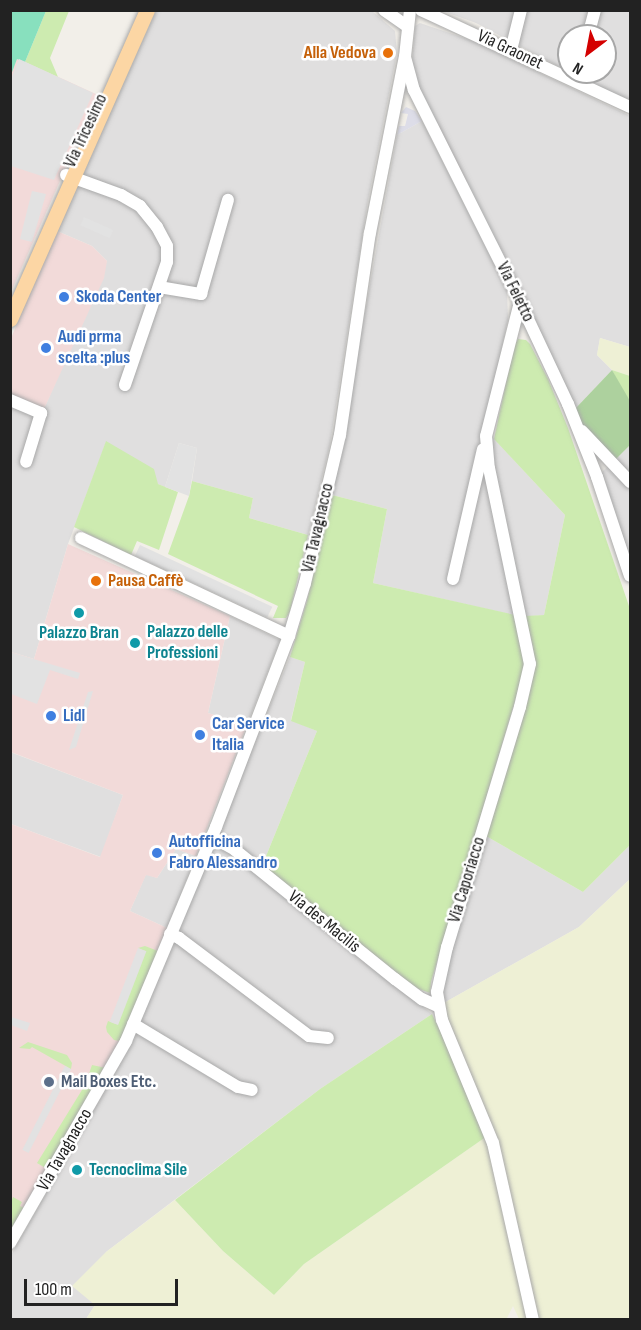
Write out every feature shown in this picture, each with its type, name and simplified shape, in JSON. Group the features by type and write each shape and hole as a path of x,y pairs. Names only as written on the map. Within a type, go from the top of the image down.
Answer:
{"main road":[{"name":"Via Tricesimo","path":"10,319 47,240 70,177 147,10"}],"street":[{"path":"384,10 407,26"},
{"name":"Via Feletto","path":"410,10 405,57 419,101 520,302 577,426 597,477 630,576"},
{"name":"Via Graonet","path":"421,10 557,69"},
{"path":"511,50 521,10"},
{"name":"Via Tavagnacco","path":"10,1243 115,1065 212,837 289,636 340,435 372,224 405,57"},
{"name":"Via Graonet","path":"589,84 630,107"},
{"path":"395,102 407,98 419,101"},
{"path":"70,177 121,195 140,206 165,240 168,252 159,287 125,385"},
{"path":"159,287 201,294 228,200"},
{"name":"Via Caporiacco","path":"453,579 520,302"},
{"path":"10,400 41,413 26,462"},
{"path":"577,426 630,482"},
{"name":"Via Caporiacco","path":"486,436 489,468 530,664 520,707 447,947 439,980 438,1006 493,1143 533,1320"},
{"path":"81,538 289,636"},
{"name":"Via des Macilis","path":"212,837 235,850 404,986 438,1006"},
{"path":"170,934 179,938 309,1036 328,1038"},
{"path":"133,1024 238,1087 252,1089"}],"shaded area":[{"path":"156,11 372,11 395,31 397,53 368,200 330,444 308,535 249,518 253,498 192,481 197,448 179,443 165,487 158,484 106,442 68,544 34,659 11,652 11,394 44,409 107,261 92,246 57,231"},
{"path":"443,11 630,11 630,100 592,84 617,84 617,24 557,24 557,66 476,23"},
{"path":"420,23 473,41 557,81 557,84 563,84 630,116 630,347 600,338 597,355 612,370 574,410 421,93 412,63 415,26"},
{"path":"17,58 98,95 11,292 10,75"},
{"path":"19,59 93,93 54,180 11,166 11,79"},
{"path":"406,107 415,111 422,121 397,135 399,126 405,126 408,114 401,113"},
{"path":"422,121 507,289 508,320 484,428 565,515 544,615 522,617 373,583 387,509 332,495 397,135"},
{"path":"32,191 46,194 32,242 20,239"},
{"path":"84,217 113,230 110,238 80,225"},
{"path":"57,231 92,246 107,261 104,278 44,409 11,394 11,338"},
{"path":"179,443 197,448 189,496 165,487"},
{"path":"630,445 630,576 597,477"},
{"path":"68,544 230,616 208,713 247,725 196,856 176,849 157,878 146,875 130,911 167,928 115,1053 11,1232 11,824 100,857 123,795 11,752 11,652 34,659"},
{"path":"140,545 272,607 267,618 135,556"},
{"path":"230,616 280,640 247,725 208,713"},
{"path":"10,652 80,673 78,679 50,670 37,704 11,694"},
{"path":"290,657 305,662 291,720 317,731 262,866 379,971 432,1014 320,1089 106,1252 95,1305 86,1319 11,1320 11,1255 131,1044"},
{"path":"93,691 76,747 69,750 88,692"},
{"path":"10,752 123,795 101,857 11,824"},
{"path":"486,836 583,892 630,845 630,879 579,927 442,1004 442,989 451,946"},
{"path":"176,849 196,856 167,928 130,911 146,874 157,878"},
{"path":"138,948 146,951 118,1025 110,1022"},
{"path":"11,1017 30,1023 27,1031 11,1025"},
{"path":"65,1066 71,1069 29,1153 22,1150"}],"green space":[{"path":"11,10 46,11 25,62 17,59 11,75"},
{"path":"46,11 69,11 50,58 58,77 25,62"},
{"path":"600,338 630,347 630,376 612,370 597,355"},
{"path":"518,339 526,340 530,344 548,379 568,428 630,609 630,845 583,892 486,836 534,671 533,647 525,616 544,615 565,515 494,439 514,346"},
{"path":"612,370 630,376 630,401 622,391"},
{"path":"612,370 630,401 630,445 616,459 580,422 574,410"},
{"path":"106,441 154,469 158,484 178,492 159,550 137,541 131,555 74,527"},
{"path":"192,481 253,498 249,518 308,535 290,611 286,618 273,618 278,606 168,554 189,496"},
{"path":"332,495 387,509 373,583 515,615 524,648 524,671 431,982 430,993 416,988 262,866 317,731 291,721 305,662 290,657 307,601"},
{"path":"630,879 630,1319 519,1319 513,1306 506,1320 86,1319 95,1305 72,1286 106,1252 175,1200 223,1251 274,1295 304,1264 490,1134 442,1004 579,927"},
{"path":"145,946 158,951 120,1041 114,1040 106,1027 108,1021 116,1024 145,951 138,948"},
{"path":"432,1014 490,1134 304,1264 274,1295 223,1251 175,1200 320,1089"},
{"path":"28,1042 67,1055 72,1063 71,1069 32,1047 30,1049 19,1048"},
{"path":"92,1065 106,1068 47,1169 37,1163 85,1085"},
{"path":"13,1197 22,1202 20,1206 24,1208 11,1232 11,1202"}],"place":[{"name":"Alla Vedova","path":"388,53"},
{"name":"Skoda Center","path":"64,297"},
{"name":"Audi prma scelta :plus","path":"46,348"},
{"name":"Pausa Caffè","path":"96,581"},
{"name":"Palazzo Bran","path":"79,613"},
{"name":"Palazzo delle Professioni","path":"135,643"},
{"name":"Lidl","path":"51,716"},
{"name":"Car Service Italia","path":"200,735"},
{"name":"Autofficina Fabro Alessandro","path":"157,853"},
{"name":"Mail Boxes Etc.","path":"49,1082"},
{"name":"Tecnoclima Sile","path":"77,1170"}]}
